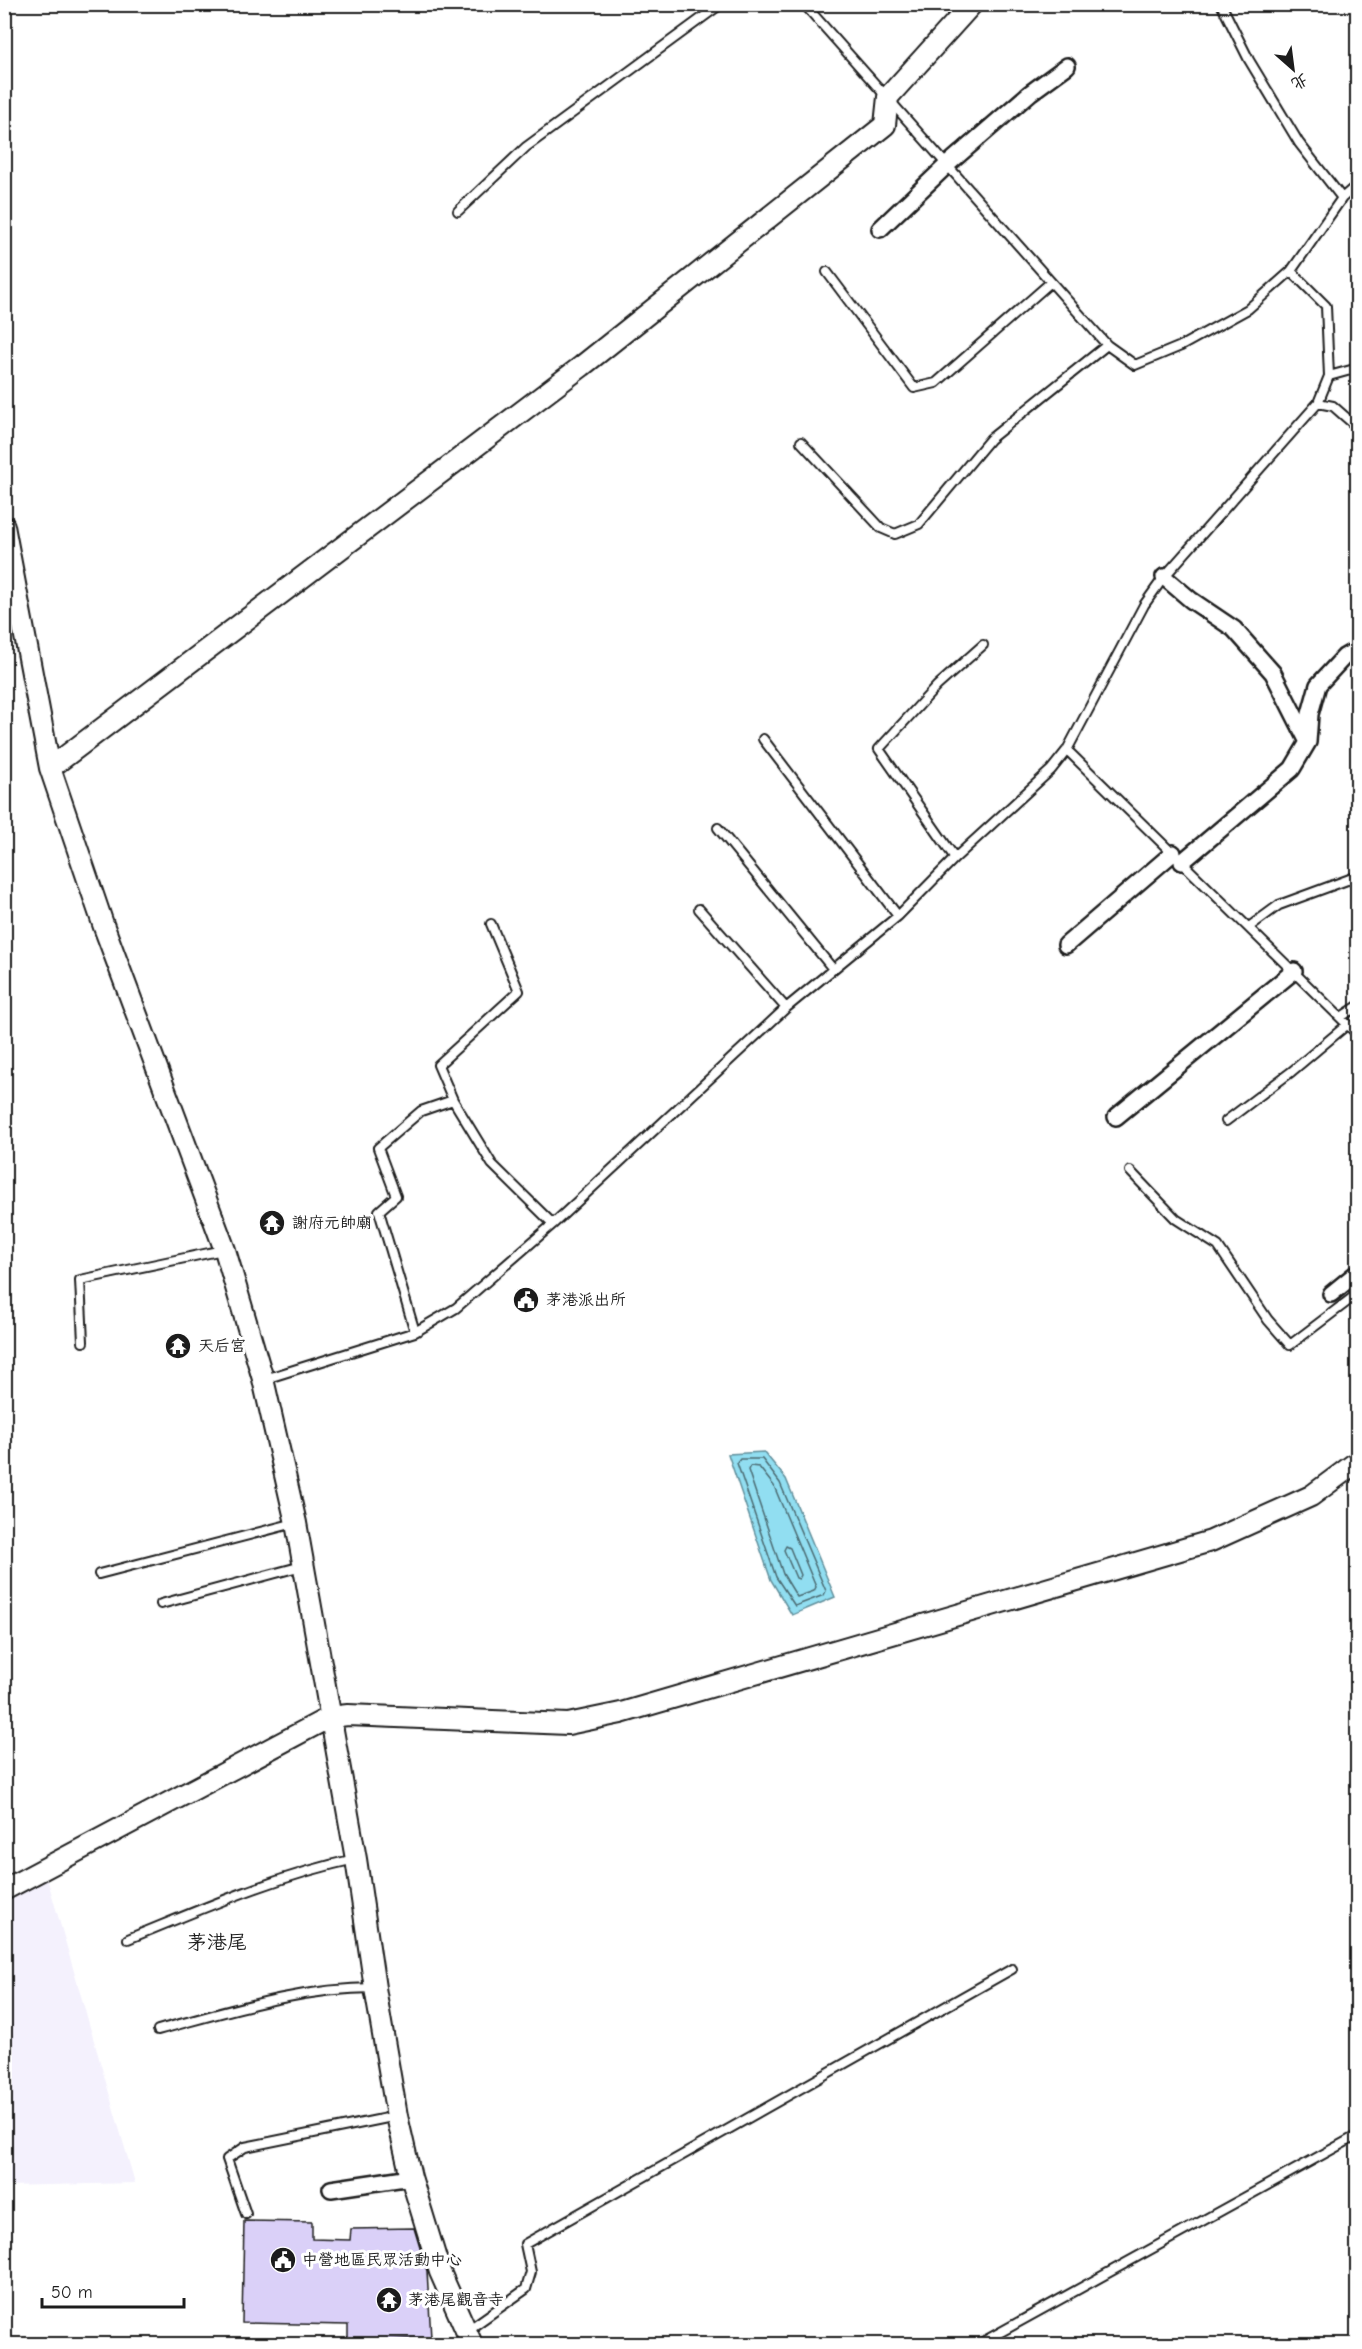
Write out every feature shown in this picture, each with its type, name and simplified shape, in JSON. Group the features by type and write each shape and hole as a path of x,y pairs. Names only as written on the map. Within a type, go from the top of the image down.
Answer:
{"street":[{"path":"50,768 582,366 885,125 888,97 972,4"},
{"path":"880,230 947,165 1030,93 1067,66"},
{"path":"4,526 50,768 104,927 225,1250 263,1379 296,1523 356,1859 397,2116 411,2176 440,2272 470,2338"},
{"path":"1164,577 1191,600 1234,629 1274,673 1308,742"},
{"path":"1066,945 1292,769 1308,742 1310,714 1318,685 1344,657 1358,649"},
{"path":"1116,1117 1294,971"},
{"path":"1331,1294 1358,1272"},
{"path":"4,1890 330,1717 348,1715 568,1724 621,1713 1211,1541 1311,1496 1358,1461"},
{"path":"331,2189 411,2176"}],"lane":[{"path":"458,211 526,147 721,4"},
{"path":"804,4 1107,345 1135,365 1181,346 1248,309 1291,271 1342,198 1358,184"},
{"path":"1221,4 1250,60 1299,143 1342,198"},
{"path":"263,1379 416,1332 456,1308 553,1224 786,1008 898,916 955,858 1051,770 1067,750 1144,605 1164,577 1318,403 1329,376 1326,306 1291,271"},
{"path":"827,272 914,388 936,383 1051,282"},
{"path":"801,442 881,528 895,534 919,524 990,439 1107,345"},
{"path":"1329,376 1358,368"},
{"path":"1318,403 1333,406 1358,428"},
{"path":"955,858 879,749 937,686 983,645"},
{"path":"763,739 898,916"},
{"path":"1067,750 1358,1035"},
{"path":"718,828 833,969"},
{"path":"1249,927 1278,904 1358,876"},
{"path":"699,909 786,1008"},
{"path":"491,924 519,992 438,1065 453,1100 492,1164 553,1224"},
{"path":"1341,1017 1358,1006"},
{"path":"1226,1121 1348,1024"},
{"path":"416,1332 379,1211 396,1196 378,1148 421,1111 453,1100"},
{"path":"1130,1171 1176,1219 1218,1246 1268,1320 1290,1345 1356,1295 1358,1297"},
{"path":"83,1342 80,1280 225,1250"},
{"path":"99,1574 296,1523"},
{"path":"161,1604 303,1566"},
{"path":"128,1939 270,1883 310,1869 356,1859"},
{"path":"470,2338 526,2289 531,2272 525,2244 1012,1969"},
{"path":"158,2030 278,1998 350,1988 375,1988"},
{"path":"246,2214 227,2159 244,2147 397,2116"},
{"path":"980,2344 1358,2135"}],"shaded area":[{"path":"47,1878 135,2183 5,2186 4,1903"}],"water":[{"path":"764,1452 786,1479 835,1597 792,1615 771,1580 728,1454"}],"building":[{"path":"244,2221 312,2222 312,2239 350,2240 351,2229 414,2228 427,2271 431,2338 348,2342 348,2325 242,2323"}],"place":[{"name":"謝府元帥廟","path":"272,1223"},
{"name":"茅港派出所","path":"526,1300"},
{"name":"天后宮","path":"178,1346"},
{"name":"中營地區民眾活動中心","path":"283,2260"},
{"name":"茅港尾觀音寺","path":"389,2300"}],"district":[{"name":"茅港尾","path":"217,1942"}]}
